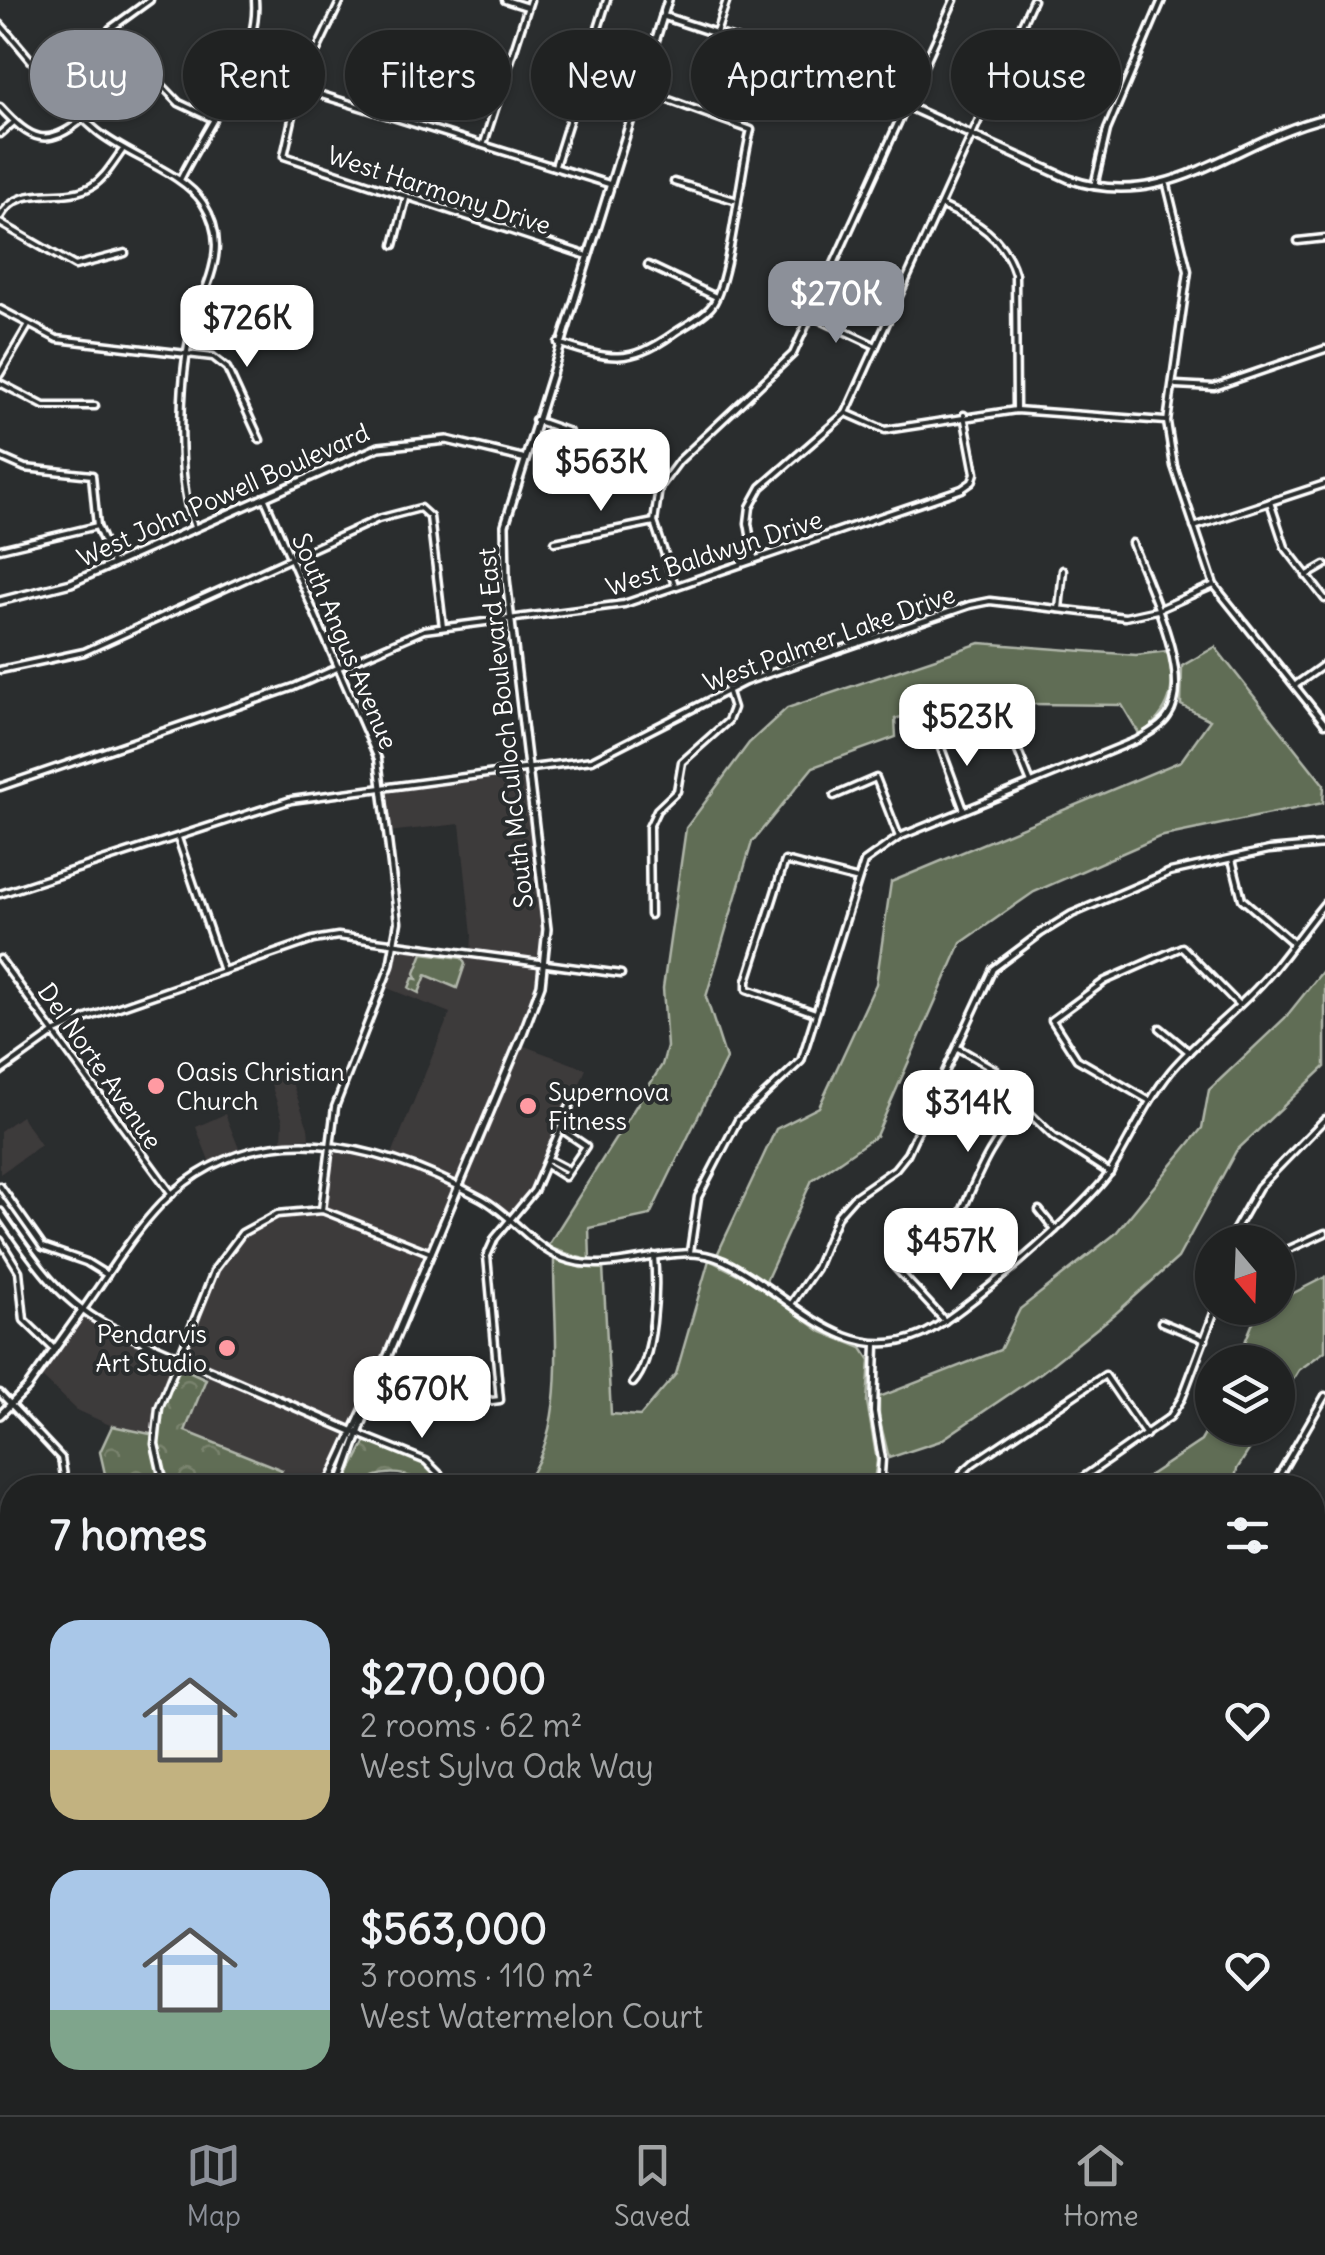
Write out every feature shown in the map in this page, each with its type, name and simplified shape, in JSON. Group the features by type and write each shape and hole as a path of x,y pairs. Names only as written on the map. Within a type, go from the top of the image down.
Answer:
{"main road":[{"name":"South McCulloch Boulevard East","path":"658,30 668,0"},
{"path":"662,16 704,30"},
{"path":"931,116 1094,186 1127,190 1166,185 1325,118"},
{"name":"South McCulloch Boulevard East","path":"332,1475 376,1384 533,1008 545,964 546,918 504,534 522,458 630,120"},
{"name":"West John Powell Boulevard","path":"0,601 33,596 112,564 360,454 409,442 460,442 522,458"},
{"path":"0,1212 40,1270 82,1312 361,1435"},
{"path":"0,1414 11,1406 82,1312"},
{"name":"South McCulloch Boulevard East","path":"344,1475 376,1384"}],"street":[{"path":"110,29 150,0"},
{"path":"254,30 255,0"},
{"path":"325,35 342,0"},
{"path":"505,0 528,7"},
{"path":"511,57 530,0"},
{"path":"555,166 607,0"},
{"path":"717,30 728,0"},
{"path":"931,50 954,0"},
{"path":"754,558 748,523 750,507 761,487 846,413 1033,0"},
{"path":"1094,186 1106,130 1162,0"},
{"path":"0,24 30,58"},
{"path":"163,86 183,105"},
{"path":"325,96 609,184"},
{"path":"558,343 609,358 634,357 712,307 725,280 734,200 751,130 671,101"},
{"path":"0,107 36,137 63,136 82,120"},
{"path":"86,120 122,151 180,180 210,216 218,252 188,354 182,476 194,528"},
{"path":"180,180 210,120"},
{"name":"West Harmony Drive","path":"292,120 284,156 586,255"},
{"path":"484,144 491,120"},
{"path":"675,586 654,522 656,496 664,478 793,354 899,120"},
{"path":"0,134 14,122"},
{"path":"122,151 101,180 88,190 20,198 8,204 0,220 76,266 124,253"},
{"path":"674,182 734,200"},
{"path":"1166,185 1188,271 1167,422 1174,466 1214,585 1325,724"},
{"path":"394,245 406,199"},
{"path":"942,206 974,220 1010,257 1015,274 1016,410"},
{"path":"1298,241 1325,238"},
{"path":"648,265 716,298"},
{"path":"0,309 57,339 213,357 227,368 260,440"},
{"path":"810,314 876,346"},
{"path":"0,374 28,326"},
{"path":"1174,385 1214,387 1325,349"},
{"path":"0,383 44,406 95,406"},
{"path":"846,413 885,430 1016,410 1167,422"},
{"name":"West Baldwyn Drive","path":"0,786 340,668 418,632 609,607 972,482 964,415"},
{"path":"535,420 568,432"},
{"path":"0,457 26,468 92,476 97,526 112,564"},
{"path":"1194,527 1325,484"},
{"name":"South Angus Avenue","path":"264,496 373,744 382,788 398,942 335,1107 322,1210"},
{"path":"1270,502 1285,547 1325,599"},
{"path":"0,670 84,652 390,515 425,509 432,524 443,626"},
{"path":"556,542 654,522"},
{"path":"0,548 97,526"},
{"path":"690,1253 698,1198 738,1120 802,1061 855,879 864,862 899,837 1137,740 1168,716 1177,694 1176,670 1132,543"},
{"path":"1306,576 1325,564"},
{"path":"1059,609 1064,570"},
{"name":"West Palmer Lake Drive","path":"0,894 290,800 529,770 609,754 727,689 970,605 990,601 1125,617 1158,610 1214,585"},
{"path":"1295,686 1325,664"},
{"path":"650,915 649,827 658,810 677,791 682,762 728,721 732,708 727,689"},
{"path":"1011,734 1031,782"},
{"path":"938,740 964,810"},
{"path":"834,796 876,778 899,837"},
{"path":"178,837 223,971"},
{"path":"791,1304 816,1268 838,1215 853,1198 895,1169 907,1154 993,970 1072,914 1170,872 1325,844"},
{"path":"1232,859 1242,899 1292,942"},
{"path":"815,1013 747,989 785,862 855,879"},
{"path":"82,1312 172,1194 207,1168 239,1154 285,1143 330,1143 371,1152 458,1188 511,1220 541,1247 575,1262 601,1265 690,1253 724,1262 836,1334 876,1344 922,1335 1087,1203 1110,1173 1150,1100 1189,1052 1260,986 1325,904"},
{"path":"0,1072 56,1032 328,937 398,942 620,974"},
{"path":"1150,1100 1077,1059 1052,1020 1105,981 1182,947 1239,1005"},
{"name":"Del Norte Avenue","path":"0,959 172,1194"},
{"path":"1160,1028 1189,1052"},
{"path":"958,1048 996,1070 1025,1109 1054,1137 1110,1173"},
{"path":"442,1381 492,1402 501,1397 486,1270 492,1243 530,1197 575,1094"},
{"path":"1002,1272 961,1224 960,1216 990,1147 1003,1127 1025,1109"},
{"path":"1238,1225 1259,1187 1325,1118"},
{"path":"547,1162 565,1176 586,1146 561,1129"},
{"path":"547,1162 570,1170"},
{"path":"0,1186 43,1247 86,1262 107,1275"},
{"path":"162,1475 156,1452 156,1426 216,1269 236,1239 277,1214 322,1210 431,1253"},
{"path":"1039,1210 1055,1230"},
{"path":"1295,1246 1325,1233"},
{"path":"0,1240 19,1270 24,1320 55,1350"},
{"path":"633,1383 643,1372 656,1288 654,1256"},
{"path":"896,1266 945,1320"},
{"path":"1161,1322 1205,1340"},
{"path":"1087,1475 1170,1416 1182,1398 1210,1325"},
{"path":"876,1344 874,1412 881,1475"},
{"path":"962,1475 1105,1374 1146,1435"},
{"path":"0,1393 61,1458 66,1475"},
{"path":"1279,1475 1325,1396"},
{"path":"361,1435 426,1461 440,1475"}],"shaded area":[{"path":"529,770 547,929 543,971 519,1044 586,1069 538,1182 511,1220 459,1188 332,1475 279,1475 281,1470 184,1431 209,1370 180,1357 155,1435 112,1426 77,1410 38,1373 82,1311 179,1357 216,1269 250,1227 277,1214 322,1209 329,1143 390,1159 450,1013 382,986 398,942 471,953 472,935 460,824 387,832 382,788"},
{"path":"285,1063 309,1138 282,1140 283,1121 266,1069"},
{"path":"225,1114 240,1151 210,1163 196,1127"},
{"path":"21,1116 41,1145 0,1174 0,1131"}],"green space":[{"path":"980,643 1136,655 1168,651 1172,677 1169,699 1159,718 1140,735 1122,705 944,703 895,719 896,737 813,767 752,842 706,997 726,1059 650,1215 589,1228 590,1261 547,1247 662,1065 667,1047 663,988 686,828 749,743 787,708"},
{"path":"1215,647 1324,785 1323,803 1159,837 1034,892 961,943 876,1136 812,1180 765,1283 717,1255 776,1129 819,1107 876,984 891,882 1181,761 1210,720 1181,705 1182,666"},
{"path":"423,953 462,958 465,964 457,988 426,975 419,993 409,988 413,978 417,979 415,973"},
{"path":"1325,968 1325,1067 1236,1151 1178,1258 1042,1372 940,1441 889,1458 879,1417 879,1397 1000,1350 1020,1309 1115,1234 1202,1128 1209,1090 1285,1018"},
{"path":"554,1258 581,1268 603,1267 611,1414 640,1416 676,1374 709,1260 749,1280 822,1332 862,1348 870,1360 867,1402 877,1461 875,1475 530,1475 547,1437 556,1378"},
{"path":"1325,1277 1325,1351 1295,1376 1295,1345 1244,1345 1252,1325 1295,1325 1295,1292"},
{"path":"176,1365 206,1379 185,1431 282,1470 280,1475 105,1475 100,1452 112,1426 155,1435 159,1407"},
{"path":"367,1439 427,1464 438,1475 385,1474 349,1475"},
{"path":"1195,1445 1252,1445 1236,1475 1150,1475"}],"place":[{"name":"Oasis Christian Church","path":"156,1086"},
{"name":"Supernova Fitness","path":"528,1106"},
{"name":"Pendarvis Art Studio","path":"227,1348"}]}
